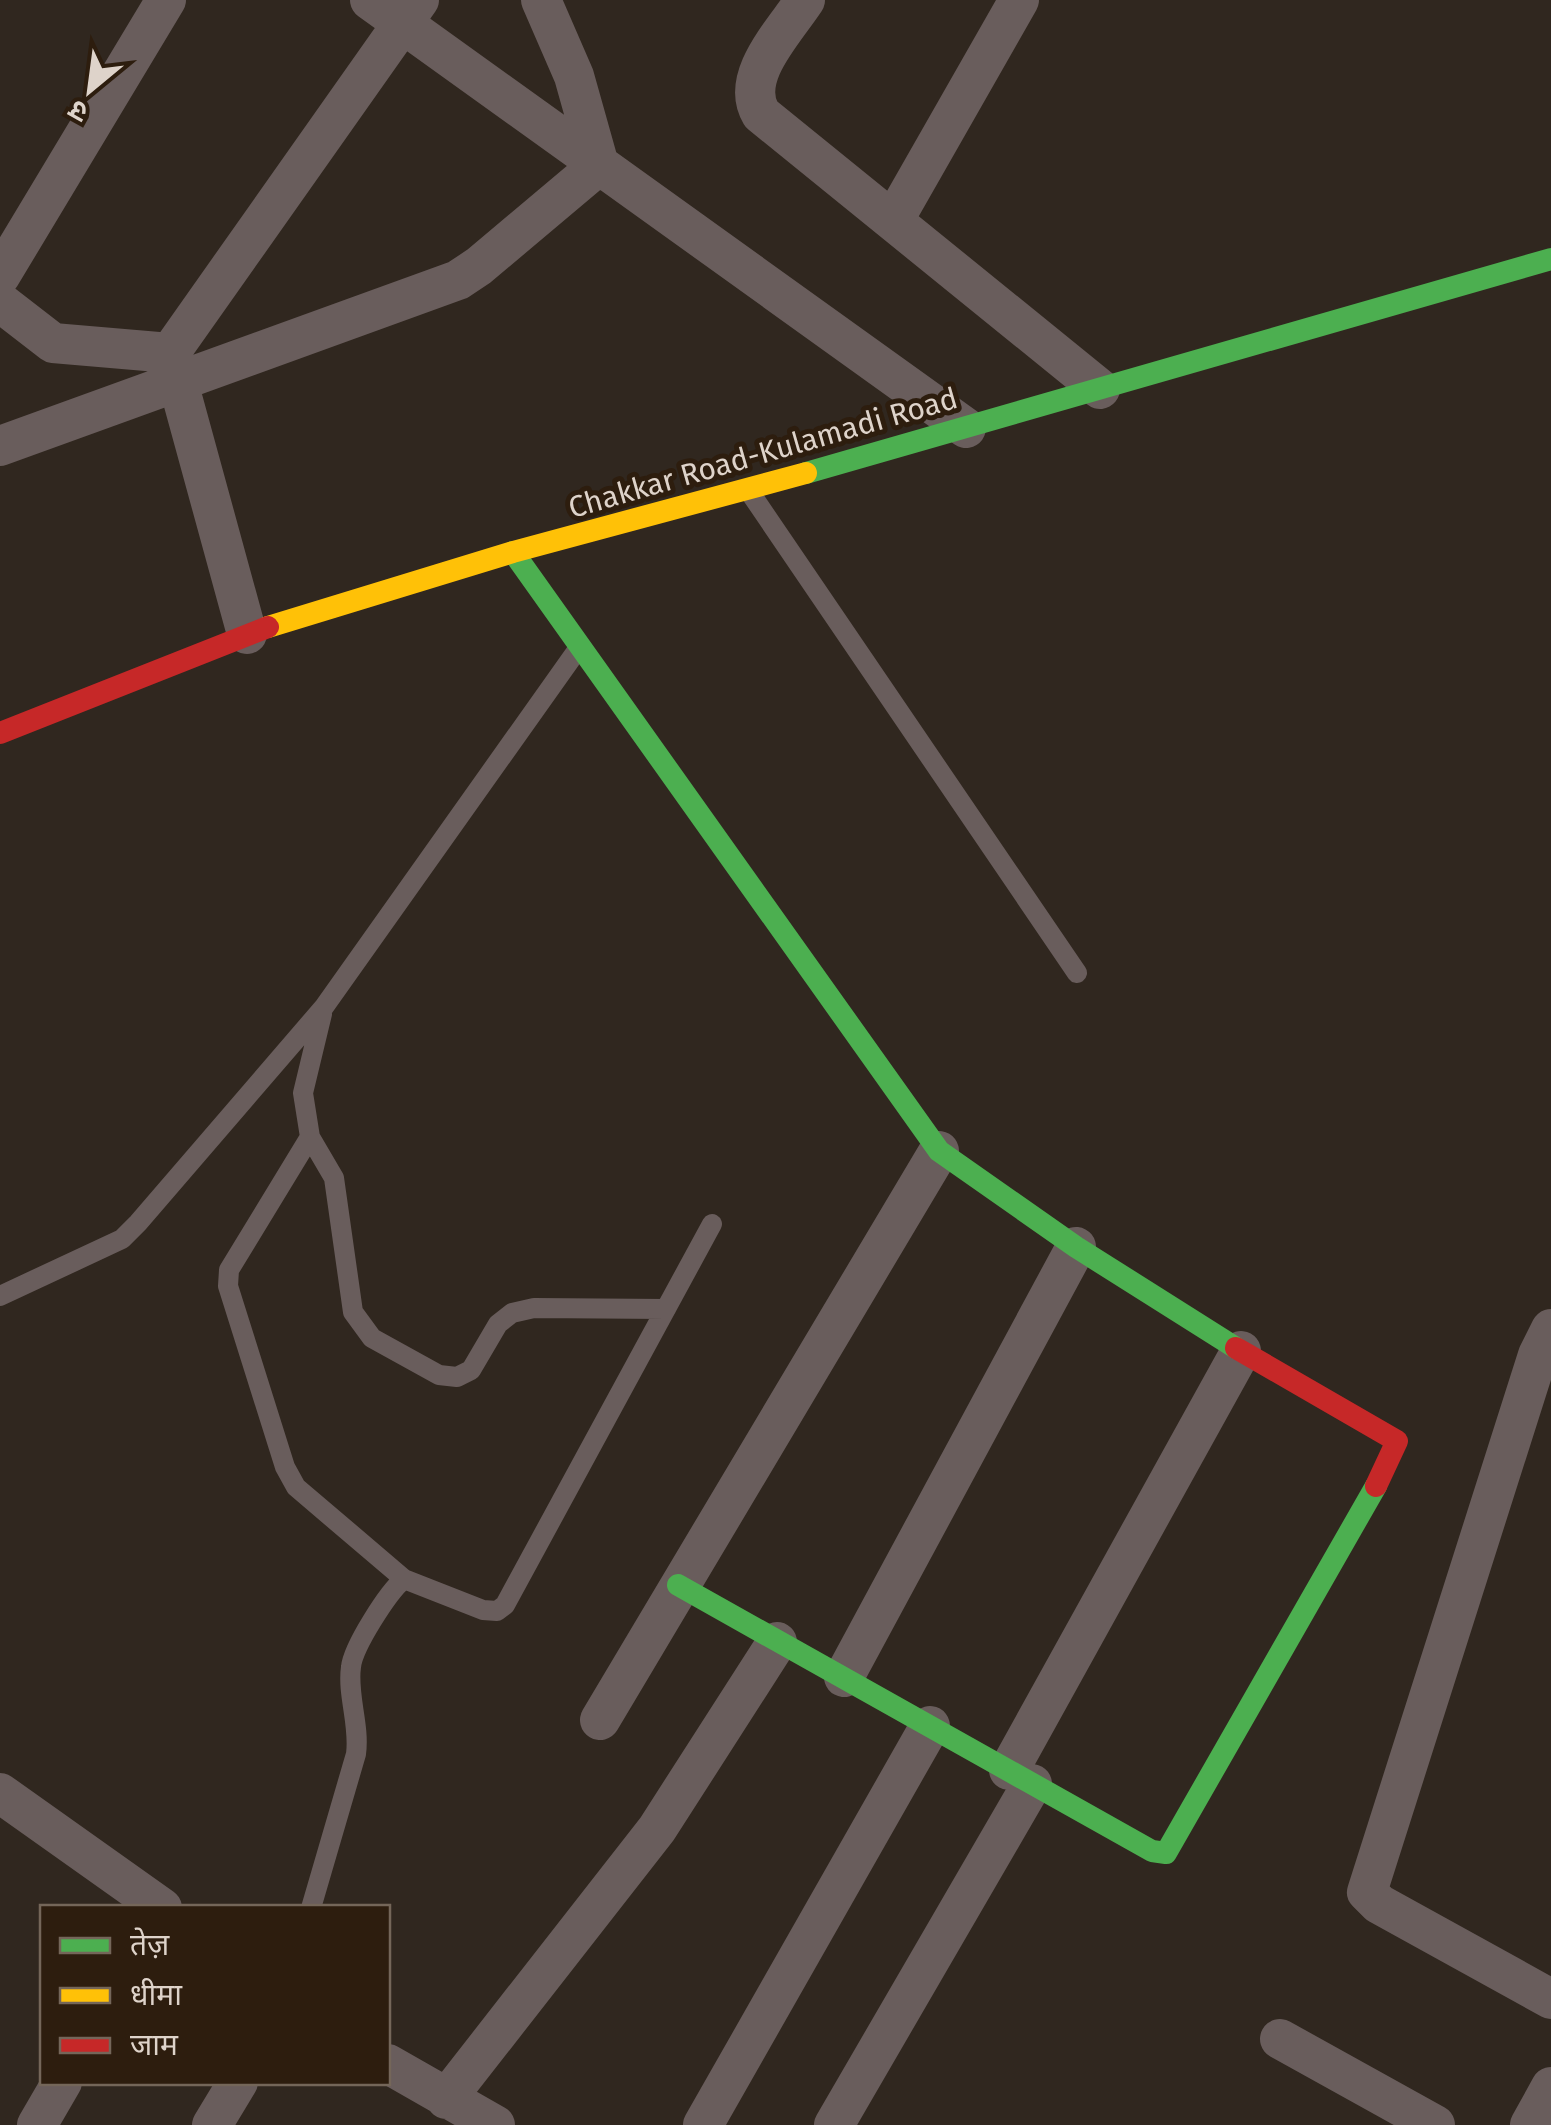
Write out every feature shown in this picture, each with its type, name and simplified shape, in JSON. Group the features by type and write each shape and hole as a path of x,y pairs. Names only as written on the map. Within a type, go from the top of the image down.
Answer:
{"street":[{"path":"0,276 166,0"},
{"path":"370,0 411,12 599,165 966,428"},
{"path":"541,0 574,76 599,165"},
{"path":"804,0 754,80 752,98 761,114 1100,389"},
{"path":"894,221 1019,0"},
{"path":"247,634 174,367 411,12"},
{"path":"0,446 174,367 458,280 599,165"},
{"name":"Chakkar Road-Kulamadi Road","path":"0,732 247,634 512,552 749,490 1551,259"},
{"path":"0,302 53,343 174,367"},
{"path":"512,552 939,1151 1076,1247 1241,1351 1397,1441 1396,1451 1166,1853 1152,1851 678,1585"},
{"path":"600,1720 939,1151"},
{"path":"844,1677 1076,1247"},
{"path":"1551,1329 1532,1374 1366,1892 1379,1904 1551,1998"},
{"path":"834,2125 1241,1351"},
{"path":"446,2099 657,1829 778,1642"},
{"path":"702,2125 930,1726"},
{"path":"0,1794 158,1905"},
{"path":"1280,2039 1435,2125"},
{"path":"390,2065 495,2125"},
{"path":"37,2125 60,2085"},
{"path":"212,2125 236,2085"},
{"path":"1530,2125 1551,2086"}],"lane":[{"path":"749,490 1077,973"},
{"path":"0,1296 122,1239 324,1007 579,647"},
{"path":"324,1007 302,1085 310,1137 331,1168 353,1312 372,1338 440,1376 457,1377 471,1370 498,1324 512,1313 534,1308 666,1309"},
{"path":"310,1137 236,1258 228,1286 285,1467 296,1487 404,1580 483,1610 497,1611 506,1605 712,1224"},
{"path":"312,1905 356,1754 353,1658 390,1590 404,1580"}],"traffic: fast":[{"path":"806,473 1551,259"},
{"path":"513,552 939,1151 1076,1247 1236,1348"},
{"path":"678,1585 1152,1851 1166,1853 1376,1486"}],"traffic: slow":[{"path":"268,627 513,552 806,473"}],"traffic: jam":[{"path":"0,733 268,627"},
{"path":"1236,1348 1397,1441 1376,1486"}]}
